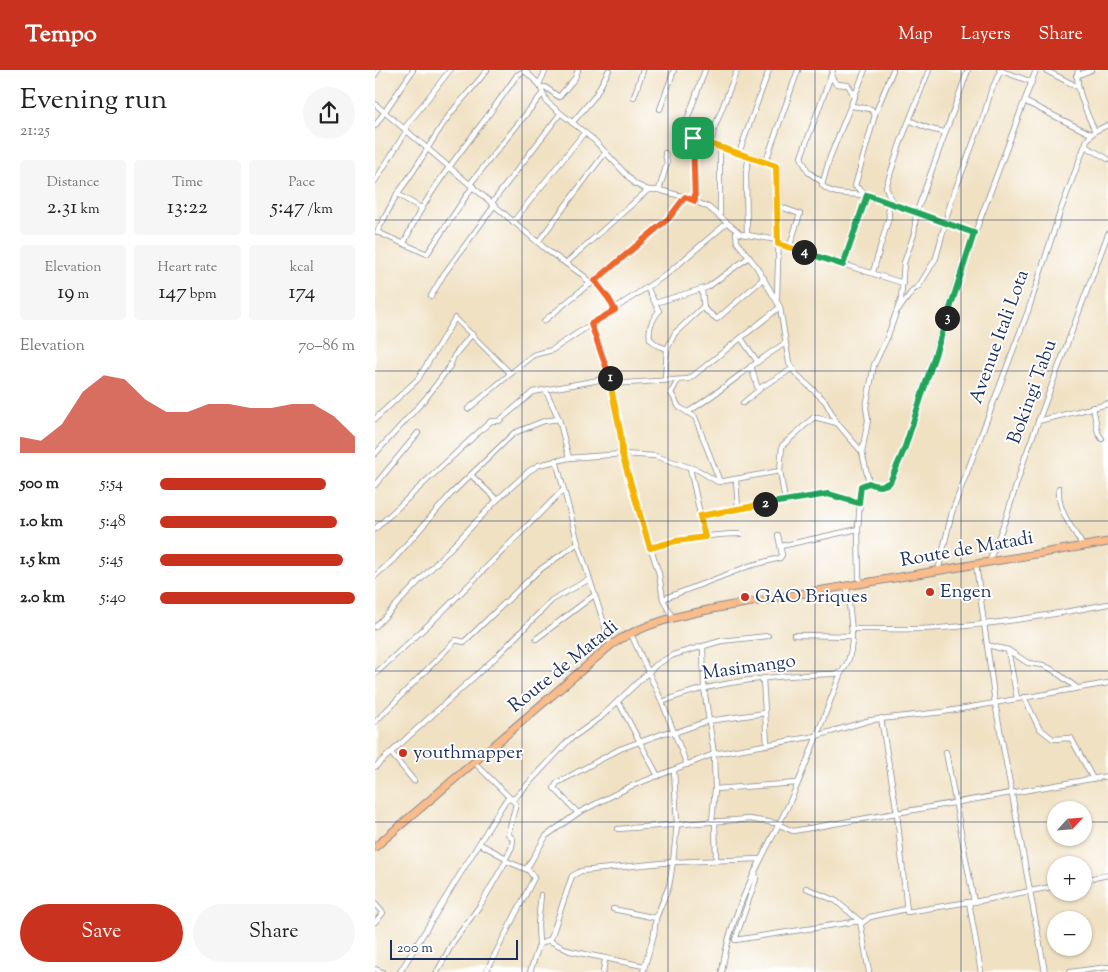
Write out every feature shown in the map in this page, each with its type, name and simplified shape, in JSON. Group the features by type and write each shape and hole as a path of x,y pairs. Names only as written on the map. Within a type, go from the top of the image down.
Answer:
{"highway":[{"name":"Route de Matadi","path":"375,847 611,646 631,634 671,618 1108,542"}],"street":[{"path":"375,75 378,70"},
{"path":"375,126 413,70"},
{"path":"375,180 406,129 450,70"},
{"path":"487,70 449,116 428,147 417,169 397,194 376,232 425,254 429,253 472,185 541,88 546,70"},
{"path":"541,88 545,87 559,97 575,78 578,70"},
{"path":"572,123 595,96 609,70"},
{"path":"634,98 643,70"},
{"path":"660,109 674,70"},
{"path":"705,70 682,131 683,136 766,161 777,168 777,298"},
{"path":"711,144 713,129 737,70"},
{"path":"739,153 769,70"},
{"path":"766,161 798,70"},
{"path":"833,70 801,157 808,172 822,182 825,188 839,194 867,195"},
{"path":"822,182 865,70"},
{"path":"893,70 875,114 855,186 867,195 974,233"},
{"path":"895,204 886,187 901,141 911,121 929,70"},
{"path":"861,452 868,420 866,407 874,365 897,310 903,283 904,263 914,234 917,214 968,70"},
{"path":"897,310 919,286 936,258 951,201 985,116 991,91 1000,70 1032,82"},
{"path":"404,243 421,208 517,75 524,71 541,88 547,102 595,141 635,184 648,190 659,190 695,201 727,222 736,232 737,242 777,298 780,307 784,344 792,368 825,400 837,423 861,452 869,483 874,486 887,484 898,466 974,233 1026,102 1035,70"},
{"path":"1045,70 1078,86"},
{"path":"1078,70 1076,76 1078,86 1093,133"},
{"path":"1076,76 1091,70"},
{"path":"831,76 836,84 847,85 855,97"},
{"path":"1026,102 1093,133"},
{"path":"375,104 428,147 547,251 584,276 590,285"},
{"path":"852,106 871,109 875,114"},
{"path":"431,296 444,274 560,114"},
{"path":"911,121 929,129 945,132"},
{"path":"1093,133 1108,125"},
{"path":"513,222 584,133"},
{"name":"Avenue Itali Lota","path":"938,571 952,512 1028,311 1060,212 1085,146 1093,133"},
{"path":"693,138 695,201"},
{"path":"1085,146 1108,159"},
{"path":"720,148 720,217"},
{"path":"538,242 605,153"},
{"path":"659,190 667,162 665,153"},
{"path":"747,234 746,173 749,156"},
{"path":"566,263 648,190"},
{"path":"397,194 421,208"},
{"path":"843,265 867,195"},
{"path":"544,321 595,281 669,218 685,197"},
{"path":"873,272 889,218 888,203"},
{"path":"778,206 800,214 789,248"},
{"path":"468,409 533,355 552,350 647,288 674,268 727,222"},
{"path":"736,232 778,242 789,248 843,265 873,272 903,283"},
{"name":"Bokingi Tabu","path":"989,562 1038,421 1108,234"},
{"path":"655,303 702,290 713,285 749,257"},
{"path":"702,290 706,312 718,319 764,278"},
{"path":"595,281 615,310"},
{"path":"647,288 659,311 652,320 649,339 657,346 667,349"},
{"path":"665,379 667,349 675,334 704,306"},
{"path":"610,384 665,379 689,379 780,307"},
{"path":"375,419 418,378 455,318 510,373"},
{"path":"591,324 610,378 612,402 623,444 622,454 663,589 663,598 671,618"},
{"path":"375,454 425,398 450,366 452,359 473,334"},
{"path":"741,338 757,360"},
{"path":"688,412 757,360 784,344"},
{"path":"751,366 755,384 761,389"},
{"path":"743,403 792,368"},
{"path":"375,529 489,423 499,421 527,395 610,378"},
{"path":"678,380 671,393 679,407 695,417 720,482"},
{"path":"546,391 559,419 569,458"},
{"path":"1038,421 1108,404"},
{"path":"1093,407 1097,433 1102,439"},
{"path":"1043,408 1053,417"},
{"path":"785,501 780,471 782,446 811,419 817,418 837,423"},
{"path":"375,576 393,560 451,494 514,433 544,421 559,419"},
{"path":"375,485 418,434"},
{"path":"375,626 497,500 529,470 556,460 622,454 666,458 720,482 780,471"},
{"path":"556,460 577,544 611,646"},
{"path":"691,468 705,537"},
{"path":"471,475 497,500"},
{"path":"736,480 739,508"},
{"path":"863,584 859,578 859,503 861,486 869,483"},
{"path":"1059,488 1062,512 1083,546"},
{"path":"375,674 443,612 563,490"},
{"path":"700,516 828,494 859,503"},
{"path":"781,546 858,530"},
{"path":"650,548 676,541 740,534"},
{"path":"663,598 749,566 780,558 782,555 778,535"},
{"path":"375,722 456,640 464,642 538,571 577,544"},
{"path":"976,565 995,703 1045,972"},
{"path":"375,767 495,658 552,600 588,580"},
{"path":"722,972 735,913 759,859 797,783 841,673 847,665 852,629 847,587"},
{"path":"537,639 593,596"},
{"path":"852,629 938,628 984,624 1062,614 1108,604"},
{"path":"631,634 663,702 687,765"},
{"path":"793,635 852,636"},
{"path":"400,972 506,800 513,799 569,740 583,732 649,670 673,655 736,638 768,636"},
{"path":"987,645 1008,650 1028,663 1043,665 1077,688"},
{"path":"703,646 704,688 714,754 715,789 713,821 717,860"},
{"path":"1008,650 1017,698"},
{"name":"Masimango","path":"663,702 704,688 763,679 841,673"},
{"path":"763,679 767,744"},
{"path":"528,870 529,863 545,836 578,813 629,786 714,754 816,736 881,718 943,712 1108,683"},
{"path":"1024,697 1039,728 1053,740 1071,738 1093,779"},
{"path":"618,701 658,776"},
{"path":"578,813 557,793 554,788 557,783 620,749 667,732 674,733 708,721 765,713"},
{"path":"881,718 897,813 907,909 911,913 1047,888"},
{"path":"946,752 956,804 981,972"},
{"path":"391,753 414,781"},
{"path":"437,972 453,942 481,904 512,847 513,839 508,834 510,820 516,806 513,799 474,762"},
{"path":"643,972 654,934 656,918 669,886 673,862 677,824 674,770"},
{"path":"618,829 749,819 777,825 793,831 1108,776"},
{"path":"715,789 797,783"},
{"path":"480,844 528,870 533,874 534,878 486,972"},
{"path":"550,941 572,876 578,873 673,862 759,859"},
{"path":"754,870 756,879 735,940 861,923 871,917 907,909"},
{"path":"1092,878 1108,875"},
{"path":"806,888 836,901 861,923 869,972"},
{"path":"530,972 539,945 538,924 541,895"},
{"path":"375,904 383,913 375,922"},
{"path":"613,909 656,918"},
{"path":"539,945 550,941 563,948 605,960 644,966"},
{"path":"603,972 605,960"},
{"path":"1069,972 1108,967"},
{"path":"375,969 382,972"}],"place":[{"name":"Engen","path":"930,592"},
{"name":"GAO Briques","path":"745,597"},
{"name":"youthmapper","path":"403,753"}],"route":[{"path":"693,138 766,161 777,168 778,244 843,265 867,195 974,233 904,450 890,482 883,486 874,486 869,483 861,486 859,503 828,494 700,516 705,537 676,541 650,548 622,454 623,444 612,402 609,374 591,324 615,310 595,281 669,218 685,197 695,201 693,138"}]}
